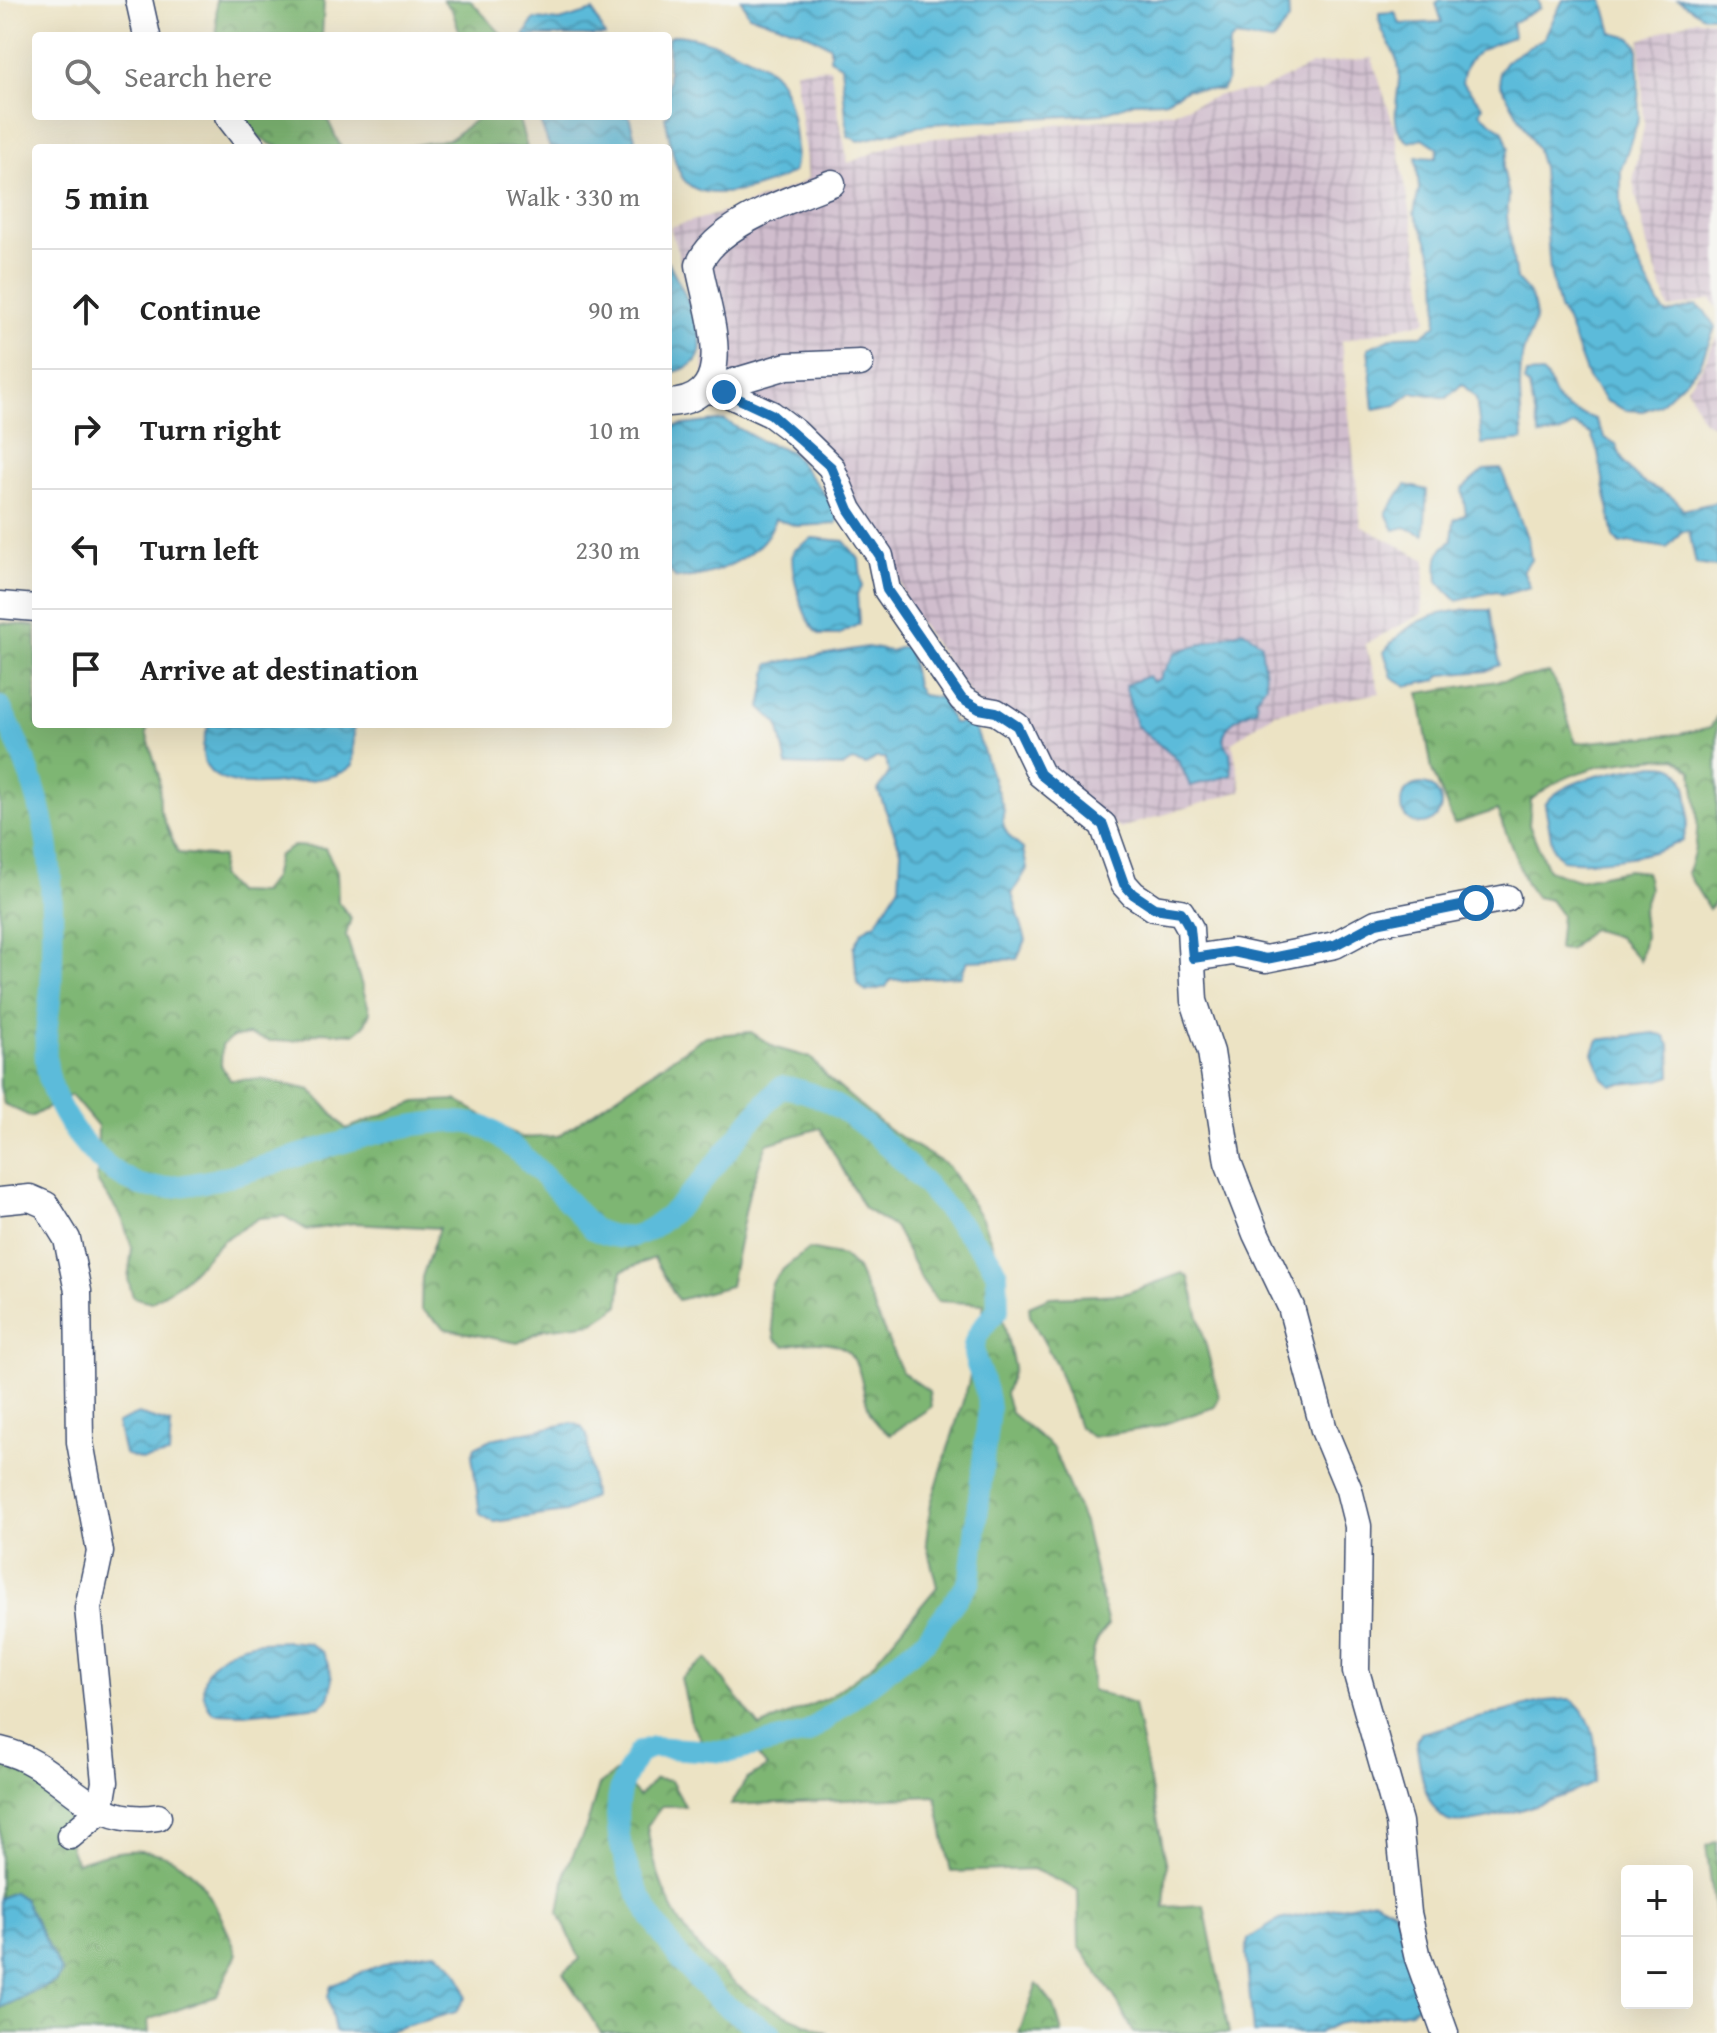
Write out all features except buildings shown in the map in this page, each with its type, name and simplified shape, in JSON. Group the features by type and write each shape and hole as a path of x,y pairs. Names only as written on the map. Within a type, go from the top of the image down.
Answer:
{"street":[{"path":"139,0 146,32"},
{"path":"231,120 250,144"},
{"path":"707,390 716,371 699,265 703,253 745,222 832,183"},
{"path":"672,402 787,366 860,363"},
{"path":"707,390 724,392 771,414 831,467 849,510 880,556 887,590 937,667 962,699 979,709 996,712 1017,726 1040,774 1103,825 1124,884 1133,894 1154,908 1181,912 1190,928 1194,1001 1211,1052 1228,1162 1256,1234 1291,1307 1324,1430 1349,1490 1358,1526 1356,1671 1399,1822 1405,1891 1418,1958 1445,2033"},
{"path":"0,605 32,608"},
{"path":"1193,958 1233,952 1266,959 1335,945 1376,923 1507,898"},
{"path":"0,1201 30,1198 46,1205 67,1239 78,1291 80,1442 100,1552 88,1608 105,1782 100,1811 70,1836"},
{"path":"0,1750 48,1771 83,1802 100,1811 131,1819 158,1817"}],"shaded area":[{"path":"1692,20 1717,20 1717,307 1711,299 1669,309 1647,245 1633,182 1644,125 1640,40"},
{"path":"1372,58 1394,126 1419,257 1427,321 1341,341 1361,526 1426,560 1422,614 1365,644 1380,693 1274,713 1232,742 1242,791 1120,828 1062,785 972,697 908,607 886,541 854,507 833,456 704,377 703,339 672,226 732,210 796,186 808,178 795,70 830,68 848,163 900,142 1173,112 1223,94 1261,90 1312,65"},
{"path":"1717,336 1717,426 1703,421 1687,387 1702,367"}],"green space":[{"path":"216,0 324,0 322,32 217,32"},
{"path":"443,0 470,0 499,32 460,32 452,10"},
{"path":"245,120 328,120 339,144 271,144 251,129"},
{"path":"475,120 519,120 526,144 422,144 450,139"},
{"path":"0,623 32,626 32,728 148,728 146,732 159,776 160,810 178,853 222,857 220,876 235,892 261,893 273,878 278,856 294,846 325,848 337,871 338,902 351,918 346,935 370,1012 364,1026 354,1034 321,1032 293,1041 270,1041 249,1035 233,1037 222,1045 221,1065 230,1080 261,1079 311,1090 346,1129 416,1102 456,1100 522,1138 558,1136 705,1036 751,1032 776,1048 811,1058 828,1078 889,1130 948,1166 982,1219 1007,1281 1003,1320 1014,1367 1005,1394 1011,1413 1053,1448 1084,1523 1108,1625 1095,1647 1092,1690 1134,1704 1167,1866 1164,1907 1204,1905 1229,2033 1134,2033 1115,1998 1079,1946 1078,1890 1033,1869 951,1872 936,1796 731,1805 746,1780 767,1767 745,1741 703,1743 691,1723 681,1678 707,1659 760,1727 829,1697 871,1666 937,1587 926,1542 931,1503 968,1385 984,1304 937,1301 922,1280 895,1228 864,1208 820,1128 767,1144 749,1193 730,1286 678,1300 654,1258 622,1271 619,1306 593,1323 544,1329 518,1343 446,1329 421,1309 422,1277 439,1228 354,1223 307,1230 284,1216 259,1218 222,1241 182,1282 151,1302 133,1297 128,1279 132,1248 122,1218 97,1181 98,1127 71,1095 31,1117 4,1104 0,1086"},
{"path":"1549,673 1555,681 1576,743 1680,734 1711,727 1717,716 1717,900 1709,909 1687,873 1697,835 1697,810 1692,771 1676,758 1638,760 1581,772 1531,800 1529,825 1548,870 1578,880 1627,870 1646,872 1649,889 1642,912 1645,936 1640,961 1618,937 1591,929 1569,950 1558,949 1561,915 1550,900 1536,897 1526,884 1497,810 1454,824 1432,770 1419,693"},
{"path":"809,1249 843,1256 857,1269 902,1372 929,1391 931,1407 891,1434 876,1423 853,1357 840,1346 818,1342 785,1346 775,1339 770,1306 771,1286 783,1270"},
{"path":"1183,1273 1189,1278 1219,1397 1215,1407 1155,1427 1092,1437 1079,1427 1056,1364 1030,1316 1029,1306 1050,1297 1124,1294"},
{"path":"0,1764 22,1771 40,1782 72,1813 69,1838 77,1863 110,1853 138,1851 162,1854 181,1864 197,1879 212,1899 237,1954 217,1996 148,2020 149,2033 0,2033 0,2008 55,1982 13,1892 0,1898"},
{"path":"616,1772 639,1796 655,1779 671,1781 685,1806 662,1806 647,1826 668,1900 694,1942 710,1961 750,1995 828,2033 601,2033 563,1973 580,1959 559,1913 566,1869 586,1828 599,1785"},
{"path":"1717,1841 1717,1927 1706,1846"},
{"path":"1037,1984 1054,2006 1062,2033 1019,2033"}],"water":[{"path":"741,0 1288,0 1289,20 1272,42 1235,37 1229,43 1226,84 1222,90 1188,89 1164,101 1134,102 1102,114 928,124 859,141 848,136 841,65 830,59 830,46 803,32 749,15"},
{"path":"1440,0 1538,0 1540,8 1512,23 1514,36 1486,47 1473,57 1464,72 1462,83 1483,106 1480,113 1503,131 1509,148 1503,167 1509,196 1507,216 1516,279 1530,296 1535,316 1521,368 1523,440 1482,444 1476,398 1462,384 1447,398 1413,392 1396,405 1374,409 1368,348 1396,336 1423,335 1436,325 1438,310 1435,267 1414,213 1419,189 1416,157 1436,158 1438,148 1423,138 1409,142 1398,128 1398,63 1382,28 1379,13 1395,12 1400,24 1442,22 1436,3"},
{"path":"1563,0 1603,0 1612,33 1631,38 1638,46 1639,118 1621,169 1621,218 1637,262 1662,309 1667,314 1696,305 1704,310 1715,328 1699,367 1659,405 1643,411 1625,410 1606,401 1588,378 1567,321 1559,309 1550,271 1542,168 1537,149 1500,84 1499,72 1506,61 1544,38"},
{"path":"1678,0 1717,0 1717,16 1703,16"},
{"path":"593,11 603,32 526,32 534,19 560,21"},
{"path":"672,36 699,39 731,49 773,72 784,90 791,113 796,151 793,172 752,188 719,193 691,186 682,177 673,155 666,120 672,120"},
{"path":"540,120 630,120 635,138 634,144 548,144"},
{"path":"672,269 691,307 701,345 694,363 672,373"},
{"path":"1542,373 1558,401 1573,411 1595,419 1605,438 1616,444 1623,461 1641,481 1669,495 1683,510 1717,502 1717,567 1696,564 1689,531 1681,532 1667,548 1630,542 1620,544 1614,537 1598,452 1591,434 1574,425 1560,433 1540,436 1529,387 1524,382 1526,374"},
{"path":"724,420 761,441 790,451 835,507 839,519 836,524 797,526 775,519 769,532 749,554 721,569 676,578 672,574 672,426"},
{"path":"1501,469 1528,540 1531,560 1523,570 1530,587 1502,595 1496,591 1457,601 1438,582 1440,553 1452,541 1454,520 1466,514 1462,489 1484,470"},
{"path":"1406,485 1427,490 1424,535 1405,527 1394,530 1386,513"},
{"path":"812,538 844,541 859,559 862,587 857,594 859,624 838,635 821,635 815,630 799,597 793,571 793,551"},
{"path":"1462,610 1490,610 1500,665 1486,671 1441,675 1437,680 1407,686 1392,677 1384,652 1400,634 1428,618"},
{"path":"1243,630 1261,643 1266,685 1256,698 1257,709 1235,720 1224,734 1223,740 1230,752 1232,775 1190,786 1179,761 1136,725 1125,685 1148,676 1152,682 1159,679 1176,652"},
{"path":"908,645 916,685 922,695 941,698 953,723 973,722 1004,810 1004,828 1023,849 1027,869 1012,894 1026,940 1017,959 967,961 961,976 890,980 886,987 866,992 857,983 854,948 863,930 877,922 899,886 901,851 878,790 889,773 885,758 876,758 866,765 852,761 842,767 787,765 778,724 761,708 769,664 867,647 890,651"},
{"path":"208,728 354,728 353,765 339,774 314,780 254,784 223,780 211,773 204,762 203,746"},
{"path":"1649,765 1673,767 1683,779 1688,806 1683,840 1656,851 1624,858 1562,860 1553,848 1545,805 1553,796 1577,782"},
{"path":"1421,784 1435,790 1441,804 1435,818 1421,824 1407,818 1401,804 1407,790"},
{"path":"1654,1033 1664,1036 1670,1045 1671,1076 1611,1085 1603,1078 1593,1053 1598,1040"},
{"path":"138,1414 171,1424 169,1455 142,1460 124,1454 117,1423"},
{"path":"572,1423 581,1426 587,1435 593,1497 565,1512 494,1522 480,1514 472,1456 475,1447 491,1439"},
{"path":"308,1643 323,1653 332,1681 327,1701 321,1706 244,1714 213,1713 203,1690 204,1679 216,1661 225,1653 248,1644"},
{"path":"1570,1699 1585,1715 1594,1737 1596,1761 1593,1783 1564,1796 1495,1817 1457,1822 1446,1820 1438,1813 1427,1795 1421,1773 1416,1741 1421,1733 1545,1701"},
{"path":"13,1892 24,1899 62,1973 55,1982 0,2008 0,1898"},
{"path":"1374,1900 1394,1910 1408,1940 1424,2000 1411,2011 1336,2024 1318,2033 1253,2033 1246,1953 1248,1939 1279,1920"},
{"path":"436,1952 453,1965 462,1982 466,1996 456,2012 380,2033 335,2032 328,1996 331,1986 395,1960"}],"waterway":[{"path":"0,707 32,780 47,844 52,928 46,1042 48,1073 69,1122 92,1152 120,1175 144,1186 164,1188 184,1185 241,1173 393,1129 463,1122 488,1129 514,1148 593,1229 613,1236 629,1237 653,1227 673,1212 781,1087 811,1094 840,1108 869,1129 922,1181 989,1258 997,1274 998,1310 984,1325 974,1348 989,1409 970,1580 926,1640 806,1734 729,1752 653,1747 639,1752 621,1786 617,1818 621,1847 631,1876 662,1933 700,1982 725,2005 771,2033"}],"route":[{"path":"724,392 771,414 831,467 849,510 880,556 887,590 937,667 962,699 979,709 996,712 1017,726 1040,774 1103,825 1111,840 1124,884 1133,894 1154,908 1181,912 1190,928 1193,958 1233,952 1266,959 1335,945 1363,927 1376,923 1476,903"}]}
